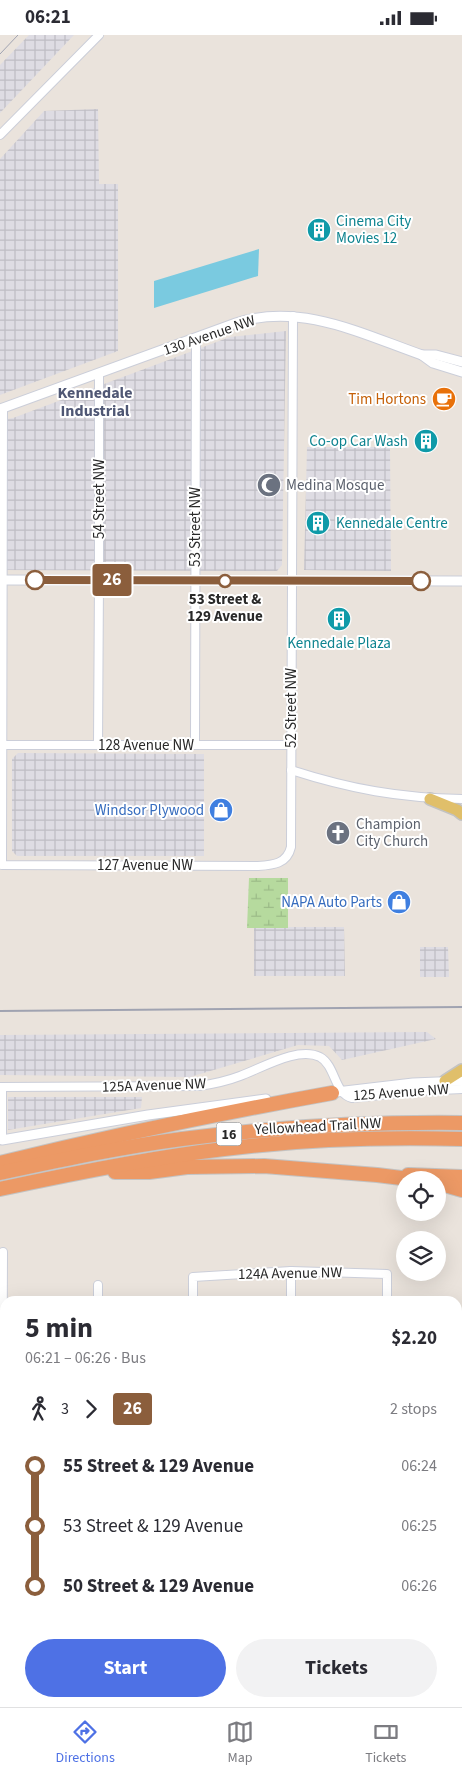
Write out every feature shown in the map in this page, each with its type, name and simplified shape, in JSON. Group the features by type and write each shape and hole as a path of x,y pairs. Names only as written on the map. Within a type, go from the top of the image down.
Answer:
{"highway":[{"path":"0,1163 107,1137 224,1112 337,1092"},
{"name":"Yellowhead Trail NW","path":"0,1173 86,1154 214,1135 338,1125 403,1122 462,1123"},
{"name":"Yellowhead Trail NW","path":"0,1189 76,1172 199,1152 277,1143 375,1138 462,1139"},
{"path":"76,1172 149,1172 187,1167 264,1166 396,1177"},
{"path":"378,1175 462,1177"},
{"path":"446,1185 462,1190"}],"main road":[{"path":"430,799 462,814"},
{"path":"445,1081 462,1070"}],"street":[{"path":"0,135 99,35"},
{"name":"130 Avenue NW","path":"2,409 254,318 272,316 293,316 333,323 422,355 433,363 462,372"},
{"name":"52 Street NW","path":"286,859 291,847 293,316"},
{"name":"53 Street NW","path":"195,745 196,338"},
{"name":"130 Avenue NW","path":"422,355 436,355 462,362"},
{"name":"54 Street NW","path":"98,373 98,745"},
{"path":"1,745 2,409"},
{"path":"2,580 462,581"},
{"name":"128 Avenue NW","path":"1,745 291,745"},
{"name":"127 Avenue NW","path":"1,745 2,865 258,866 275,865 286,859"},
{"path":"291,771 352,788 430,799 462,799"},
{"name":"125A Avenue NW","path":"1,1087 199,1086 227,1080 290,1056 303,1053 315,1055 325,1061 331,1068 337,1092"},
{"name":"125 Avenue NW","path":"337,1092 462,1081"},
{"path":"1,1087 1,1140 148,1115 257,1100 337,1092"},
{"name":"125 Avenue NW","path":"337,1092 355,1098 418,1091 462,1089"},
{"path":"3,1252 3,1296"},
{"path":"291,1271 291,1296"},
{"name":"124A Avenue NW","path":"193,1296 193,1277 291,1271 387,1274 387,1296"},
{"path":"98,1285 98,1296"}],"shaded area":[{"path":"29,35 74,35 0,113 0,65"},
{"path":"98,109 99,184 118,184 118,351 0,395 0,159 44,111"},
{"path":"286,331 282,565 277,571 0,570 0,420 13,418 230,337"},
{"name":"Kennedale Centre","path":"307,447 390,447 391,571 304,570"},
{"path":"18,753 204,754 204,856 17,856 12,851 12,759"},
{"path":"344,927 345,976 254,976 254,928"},
{"path":"420,947 448,947 449,977 420,977"},
{"path":"427,1032 436,1039 342,1060 329,1046 298,1045 190,1077 0,1075 0,1035"},
{"path":"8,1097 142,1097 141,1108 8,1130"}],"green space":[{"path":"249,878 288,878 288,928 247,928"}],"water":[{"path":"259,249 258,276 154,308 154,281"}],"tram line":[{"path":"0,54 18,35"}],"railway":[{"path":"0,1011 462,1007"}],"bus line":[{"name":"26","path":"35,580 421,581"}],"place":[{"name":"Cinema City Movies 12","path":"319,230"},
{"name":"Tim Hortons","path":"444,399"},
{"name":"Co-op Car Wash","path":"426,441"},
{"name":"Medina Mosque","path":"269,485"},
{"name":"Kennedale Centre","path":"318,523"},
{"name":"53 Street & 129 Avenue","path":"225,581"},
{"name":"Kennedale Plaza","path":"339,619"},
{"name":"Windsor Plywood","path":"221,810"},
{"name":"Champion City Church","path":"338,833"},
{"name":"NAPA Auto Parts","path":"399,902"}],"district":[{"name":"Kennedale Industrial","path":"95,401"}]}
